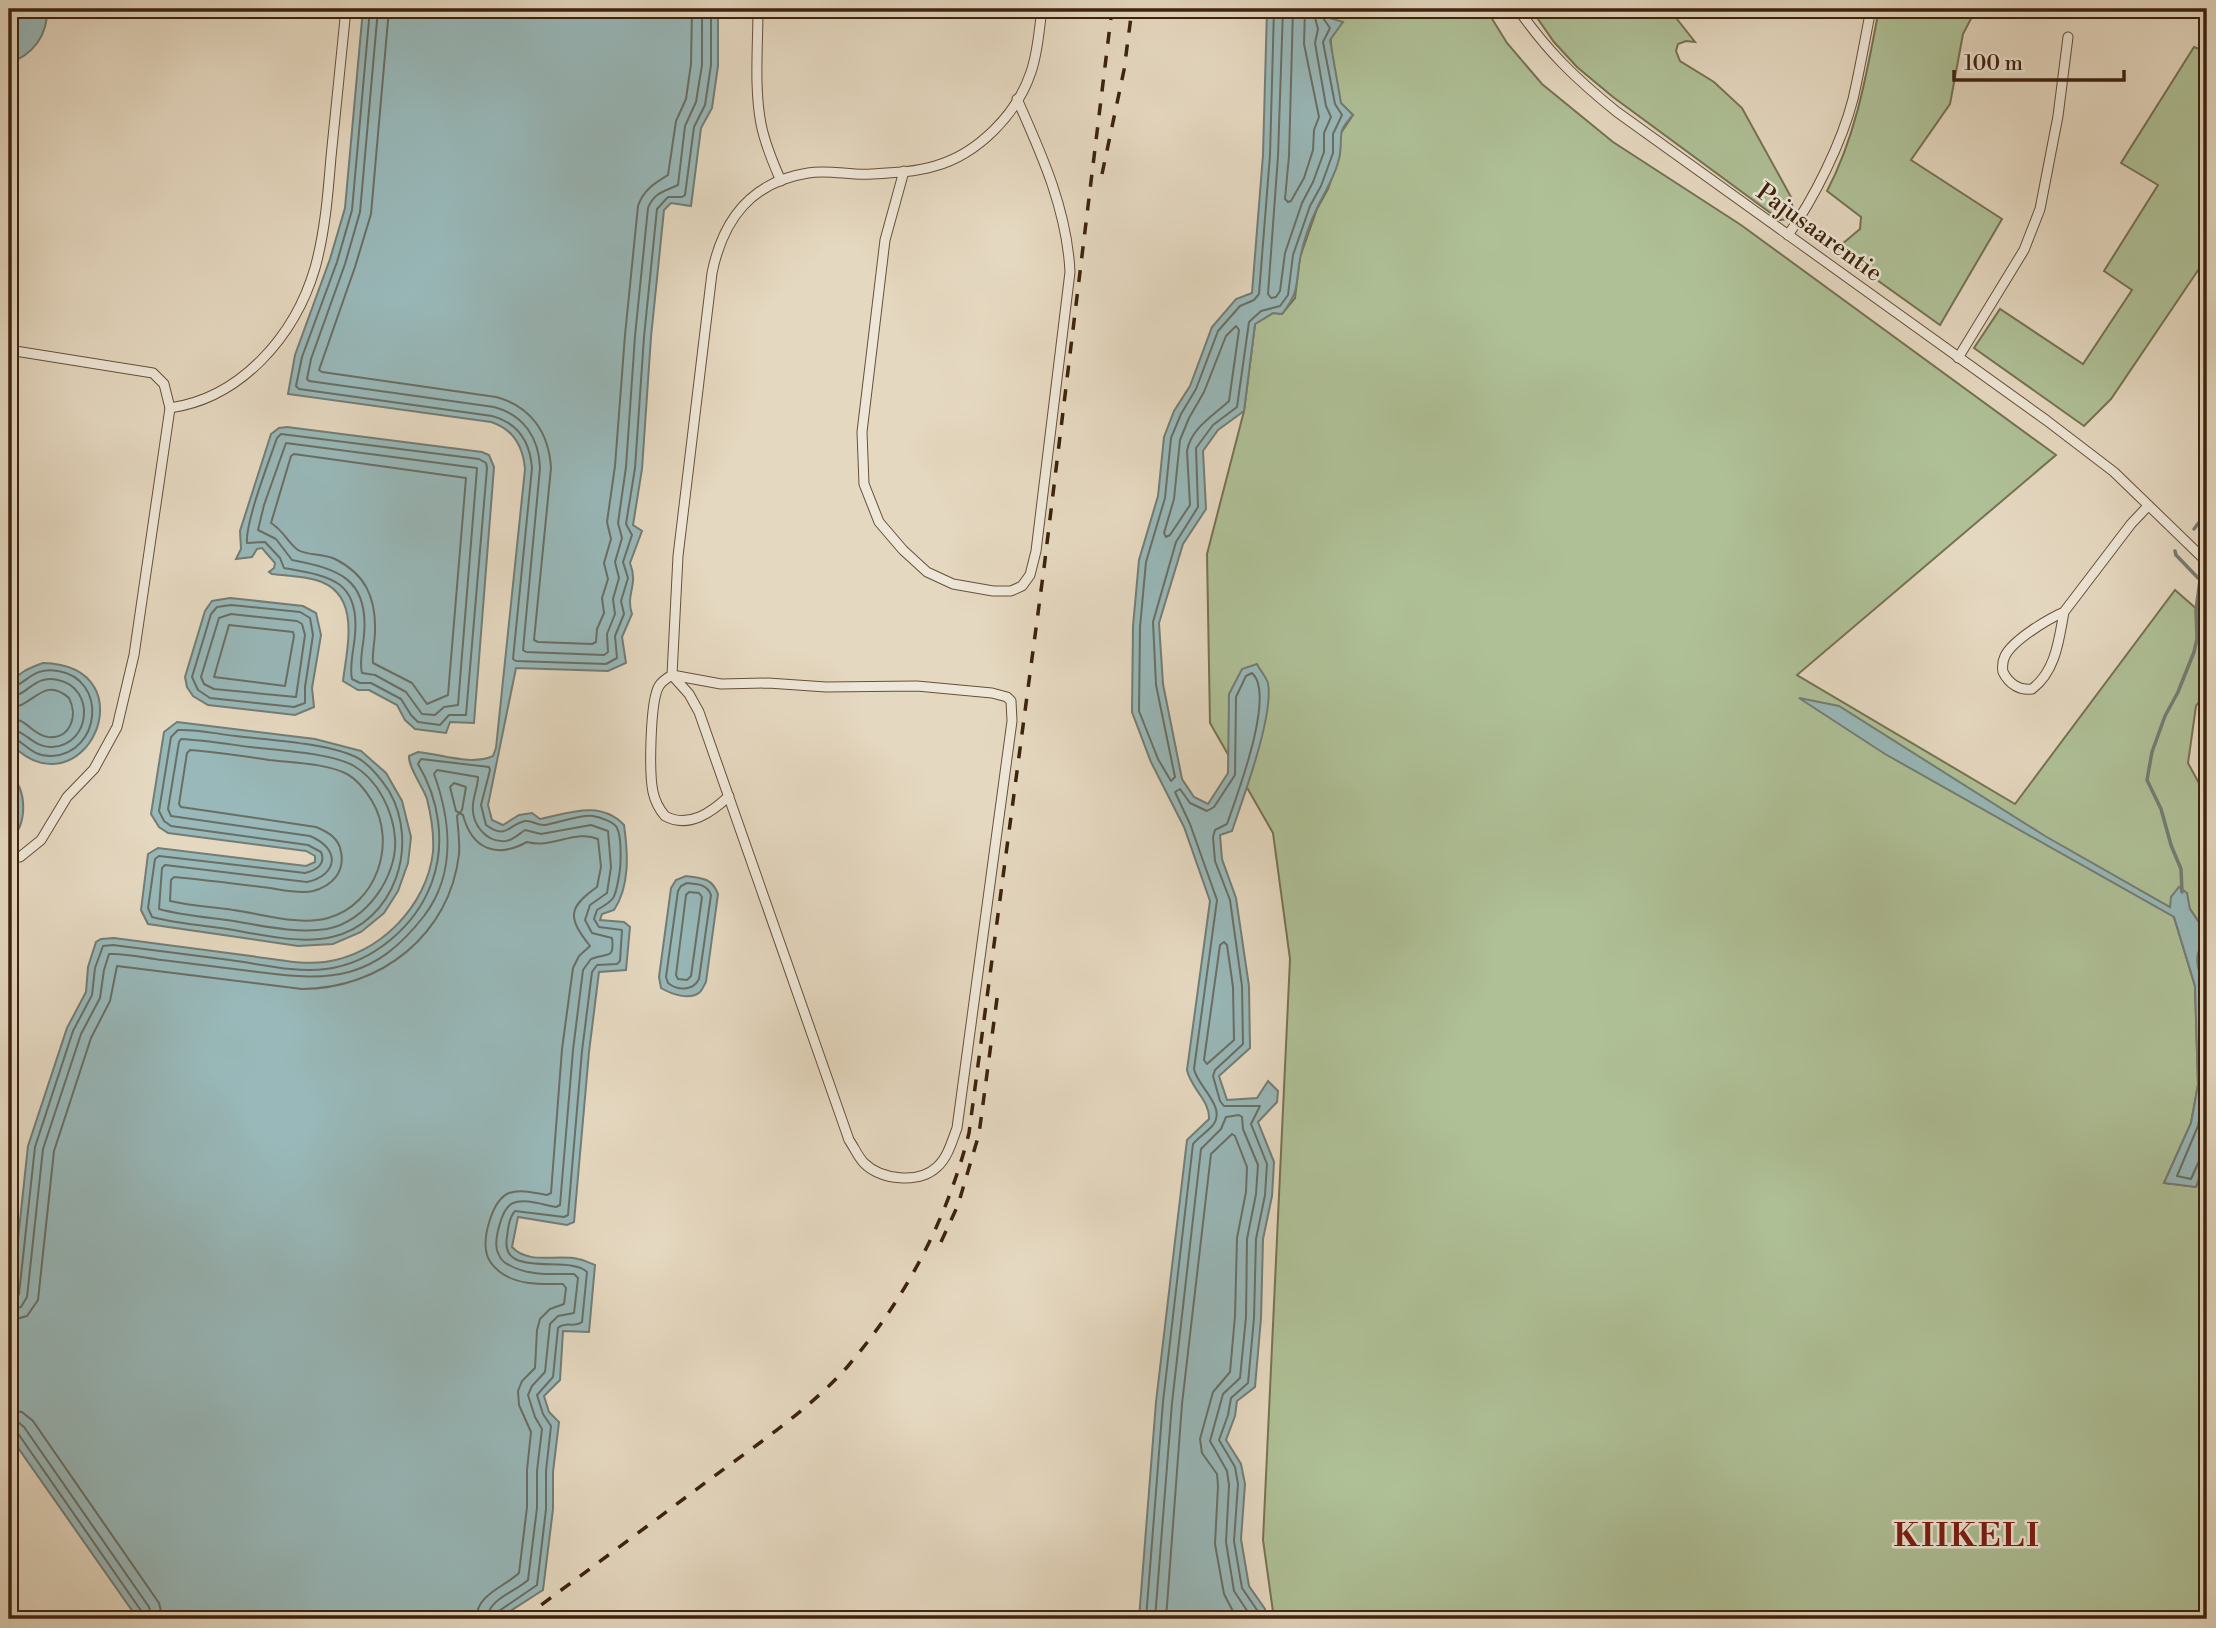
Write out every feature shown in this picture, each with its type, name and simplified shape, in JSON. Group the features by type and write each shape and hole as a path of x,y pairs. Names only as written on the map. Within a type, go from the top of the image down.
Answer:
{"street":[{"path":"170,408 213,397 240,380 277,342 315,269 326,209 346,9"},
{"path":"758,9 761,122 765,141 781,181"},
{"path":"729,796 710,812 693,820 681,821 665,816 656,802 651,767 654,703 658,686 672,675 721,684 918,686 992,693 1011,701 1012,721 957,1128 949,1151 936,1168 921,1176 899,1178 880,1174 865,1164 849,1140 729,796 699,712 689,694 672,675 678,556 709,293 715,256 723,233 737,212 762,191 781,181 810,172 868,175 933,167 965,152 1002,122 1031,74 1042,9"},
{"name":"Pajusaarentie","path":"1518,9 1542,43 1576,79 1617,112 2114,472 2207,562"},
{"path":"1788,235 1801,217 1841,136 1853,100 1871,9"},
{"path":"1958,358 2024,250 2040,209 2058,116 2068,37"},
{"path":"904,171 885,240 862,432 864,484 879,522 927,572 953,584 993,591 1011,591 1022,586 1030,575 1036,551 1070,272 1068,242 1049,171 1017,99"},
{"path":"9,350 153,373 164,384 170,408 134,655 117,727 94,769 66,797 41,840 20,857"},
{"path":"2064,612 2061,639 2047,672 2032,689 2014,685 2003,672 2003,660 2008,651 2064,612 2131,524 2148,506"}],"green space":[{"path":"1332,9 1486,9 1507,43 1542,84 1613,142 1741,225 2056,455 1797,675 2015,804 2175,590 2207,618 2207,692 2196,706 2188,763 2207,798 2207,934 2190,909 2174,917 2195,986 2198,1085 2191,1123 2164,1183 2196,1187 2207,1156 2207,1619 1274,1619 1263,1540 1290,959 1273,833 1210,723 1207,554 1244,411 1255,324 1273,313 1282,314 1295,298 1300,257 1340,154 1339,136 1353,115 1341,103 1338,95 1331,42"},
{"path":"1531,9 1669,9 1695,42 1678,44 1676,51 1680,61 1714,82 1742,108 1791,197 1793,211 1789,219 1780,220 1613,97 1577,67 1554,42"},
{"path":"1879,9 1976,9 1963,34 1950,104 1911,160 2002,219 1940,325 1835,250 1860,229 1861,217 1827,191 1853,125"},
{"path":"2194,47 2207,52 2207,257 2111,399 2084,426 1974,348 2000,309 2083,364 2132,290 2104,271 2158,185 2121,163"}],"water":[{"path":"9,9 47,9 47,18 42,35 32,49 9,63"},
{"path":"363,9 718,9 718,66 712,108 701,128 691,206 671,203 664,210 651,337 642,469 633,525 642,531 630,563 633,578 630,600 632,614 622,637 626,663 608,671 516,668 488,805 492,820 503,825 519,815 532,813 540,819 584,810 605,813 624,825 627,858 623,891 614,910 602,914 600,920 624,922 630,927 626,970 599,972 574,1222 567,1225 518,1217 512,1247 526,1256 570,1258 595,1265 589,1332 563,1331 560,1380 544,1396 549,1412 559,1422 553,1472 553,1509 543,1590 498,1619 138,1619 14,1442 9,1429 9,1323 28,1146 67,1028 86,992 88,967 96,942 114,938 307,963 325,962 364,949 397,925 421,891 429,872 433,852 430,812 409,756 418,752 475,760 493,756 496,748 525,469 516,440 505,429 491,422 288,394 295,355 330,259 345,208"},
{"path":"1267,9 1332,9 1330,18 1343,22 1330,40 1341,103 1353,115 1342,130 1336,168 1307,233 1292,299 1282,314 1273,313 1255,324 1244,411 1218,430 1203,451 1206,509 1183,544 1159,623 1163,684 1182,779 1194,797 1208,804 1228,773 1229,694 1242,669 1257,664 1268,683 1266,715 1250,778 1232,831 1220,835 1222,859 1236,898 1249,986 1250,1048 1219,1076 1227,1100 1257,1098 1268,1081 1278,1091 1277,1102 1258,1122 1274,1162 1272,1196 1263,1239 1261,1318 1255,1387 1237,1401 1235,1416 1226,1440 1241,1464 1245,1484 1241,1539 1249,1586 1265,1609 1263,1619 1139,1619 1156,1402 1187,1140 1209,1119 1207,1106 1187,1070 1210,901 1184,827 1151,762 1132,712 1133,626 1139,560 1158,496 1164,437 1174,411 1190,386 1212,327 1236,299 1252,293 1263,155"},
{"path":"279,428 489,455 494,467 474,723 450,722 446,733 415,729 405,720 397,705 369,690 358,690 343,681 348,623 340,596 331,587 316,580 272,574 269,572 275,563 262,548 257,549 252,557 236,559 241,549 240,531 271,434"},
{"path":"230,598 303,606 316,613 321,635 312,688 314,707 295,715 208,705 193,696 185,677 205,611 212,601"},
{"path":"43,663 76,670 95,688 100,710 95,733 81,752 61,763 36,761 9,742 9,686 24,672"},
{"path":"1799,698 1839,706 2045,836 2170,907 2171,897 2179,887 2187,893 2190,909 2207,934 2207,953 2199,950 2197,960 2207,989 2207,1156 2196,1187 2164,1183 2191,1123 2198,1085 2195,986 2174,917 1885,754"},
{"path":"177,722 315,739 361,751 386,773 402,801 411,837 408,863 398,891 384,913 361,932 333,944 298,946 148,924 141,910 148,854 158,848 306,866 315,862 315,856 306,851 168,833 159,827 151,814 164,732"},
{"path":"9,772 20,788 23,807 20,826 9,842"},
{"path":"686,876 702,878 716,889 718,894 706,982 700,992 691,996 675,994 661,988 659,977 671,888 676,880"}],"waterway":[{"path":"2194,529 2207,512"},
{"path":"2175,551 2200,580 2196,610 2197,639 2152,752 2147,780 2161,809 2181,869 2182,892"}],"railway":[{"path":"522,1619 783,1425 833,1382 869,1340 906,1285 949,1197 969,1133 1044,568 1112,9"},
{"path":"1102,174 1124,70 1132,9"},
{"path":"941,1242 958,1205 979,1134 998,991"}],"district":[{"name":"KIIKELI","path":"1967,1536"}]}
